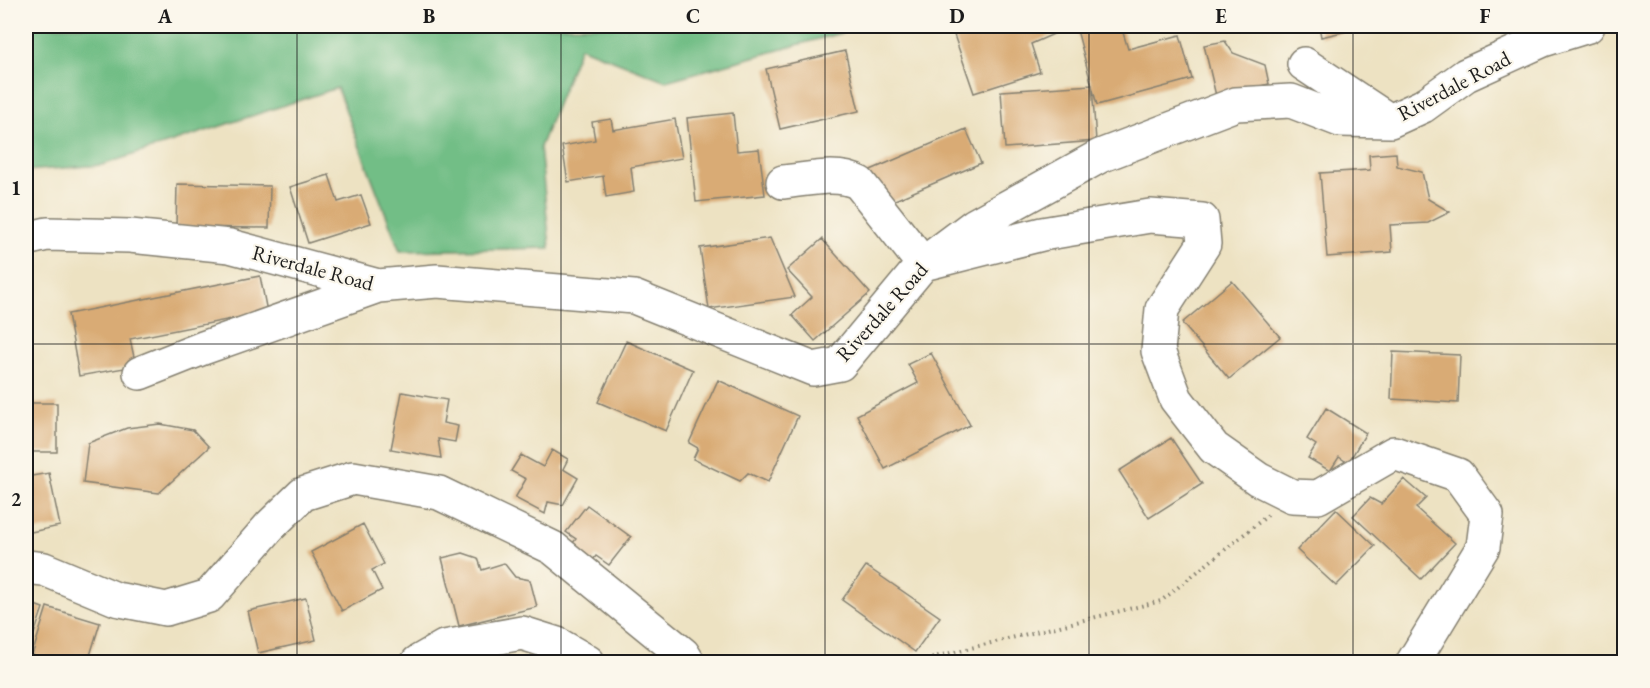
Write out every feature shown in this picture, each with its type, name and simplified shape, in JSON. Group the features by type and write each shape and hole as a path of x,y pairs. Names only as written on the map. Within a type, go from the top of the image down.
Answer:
{"street":[{"name":"Riverdale Road","path":"26,239 47,234 130,236 230,246 378,286 437,281 634,297 813,369 840,364 922,264 975,225 1100,156 1236,104 1291,101 1340,120 1390,121 1423,105 1466,75 1543,40 1588,26"},
{"path":"1304,64 1390,121"},
{"path":"783,182 848,177 859,183 922,264 1042,234 1150,216 1202,220 1204,244 1162,309 1158,351 1176,399 1214,448 1258,479 1292,496 1318,497 1394,453 1458,475 1487,515 1483,547 1413,663"},
{"path":"140,373 202,348 378,286"},
{"path":"26,567 44,569 116,599 166,609 209,596 270,526 303,494 353,478 439,493 553,548 683,654 688,663"},
{"path":"418,663 444,647 522,633 558,644 588,663"},
{"path":"522,633 537,663"}],"path":[{"path":"914,663 1161,601 1292,496"}],"green space":[{"path":"26,26 866,26 666,81 580,47 540,147 550,248 400,251 337,88 102,165 26,171"}],"building":[{"path":"964,26 1061,26 1063,30 1031,44 1040,72 974,93 952,29"},
{"path":"1076,26 1121,26 1128,49 1180,35 1192,79 1097,105"},
{"path":"1319,26 1368,26 1321,37"},
{"path":"1225,41 1233,53 1265,65 1269,84 1216,96 1204,45"},
{"path":"845,51 859,111 780,129 766,69"},
{"path":"1092,85 1096,141 1005,148 1001,91"},
{"path":"733,113 737,151 759,149 765,195 696,202 687,118"},
{"path":"611,119 613,130 675,119 682,158 631,167 634,192 606,197 603,176 568,182 562,146 595,140 592,122"},
{"path":"966,129 981,163 881,206 866,172"},
{"path":"1396,153 1397,166 1422,172 1428,199 1450,212 1428,223 1390,225 1392,252 1327,257 1320,173 1370,170 1369,155"},
{"path":"329,175 338,202 361,195 371,223 308,243 290,187"},
{"path":"177,184 270,186 269,228 176,227"},
{"path":"770,238 795,297 709,309 700,248"},
{"path":"822,239 870,293 815,341 792,315 812,297 787,270"},
{"path":"260,276 267,312 130,339 136,366 79,376 68,314"},
{"path":"1232,281 1280,337 1229,379 1182,323"},
{"path":"626,341 693,370 666,431 598,402"},
{"path":"1393,352 1460,355 1458,403 1391,399"},
{"path":"931,353 970,425 885,469 857,415 918,383 908,364"},
{"path":"718,380 798,416 768,482 748,473 740,481 693,459 698,448 689,443"},
{"path":"402,392 447,400 443,423 458,426 455,442 438,439 441,458 391,449"},
{"path":"26,403 57,403 57,452 26,452"},
{"path":"1326,408 1366,433 1348,463 1339,457 1330,471 1308,458 1316,445 1307,439"},
{"path":"160,424 193,430 209,447 159,493 83,483 88,443 127,428"},
{"path":"1171,438 1202,484 1149,518 1119,471"},
{"path":"552,450 568,459 563,469 578,478 563,505 548,502 545,514 515,498 526,479 511,471 521,455 543,467"},
{"path":"49,473 60,526 26,533 26,477"},
{"path":"1404,479 1426,498 1416,508 1455,543 1421,579 1353,516 1370,498 1381,504"},
{"path":"587,505 631,537 609,565 596,556 590,564 569,548 576,539 566,532"},
{"path":"1336,509 1375,546 1336,586 1297,550"},
{"path":"363,524 384,564 372,570 382,590 342,611 311,552"},
{"path":"463,553 478,558 482,570 504,563 515,577 530,580 537,607 459,626 442,558"},
{"path":"866,566 940,617 915,652 842,600"},
{"path":"306,598 316,640 258,653 248,611"},
{"path":"26,602 43,608 26,658"},
{"path":"47,607 100,623 88,662 58,662 32,655"}]}
